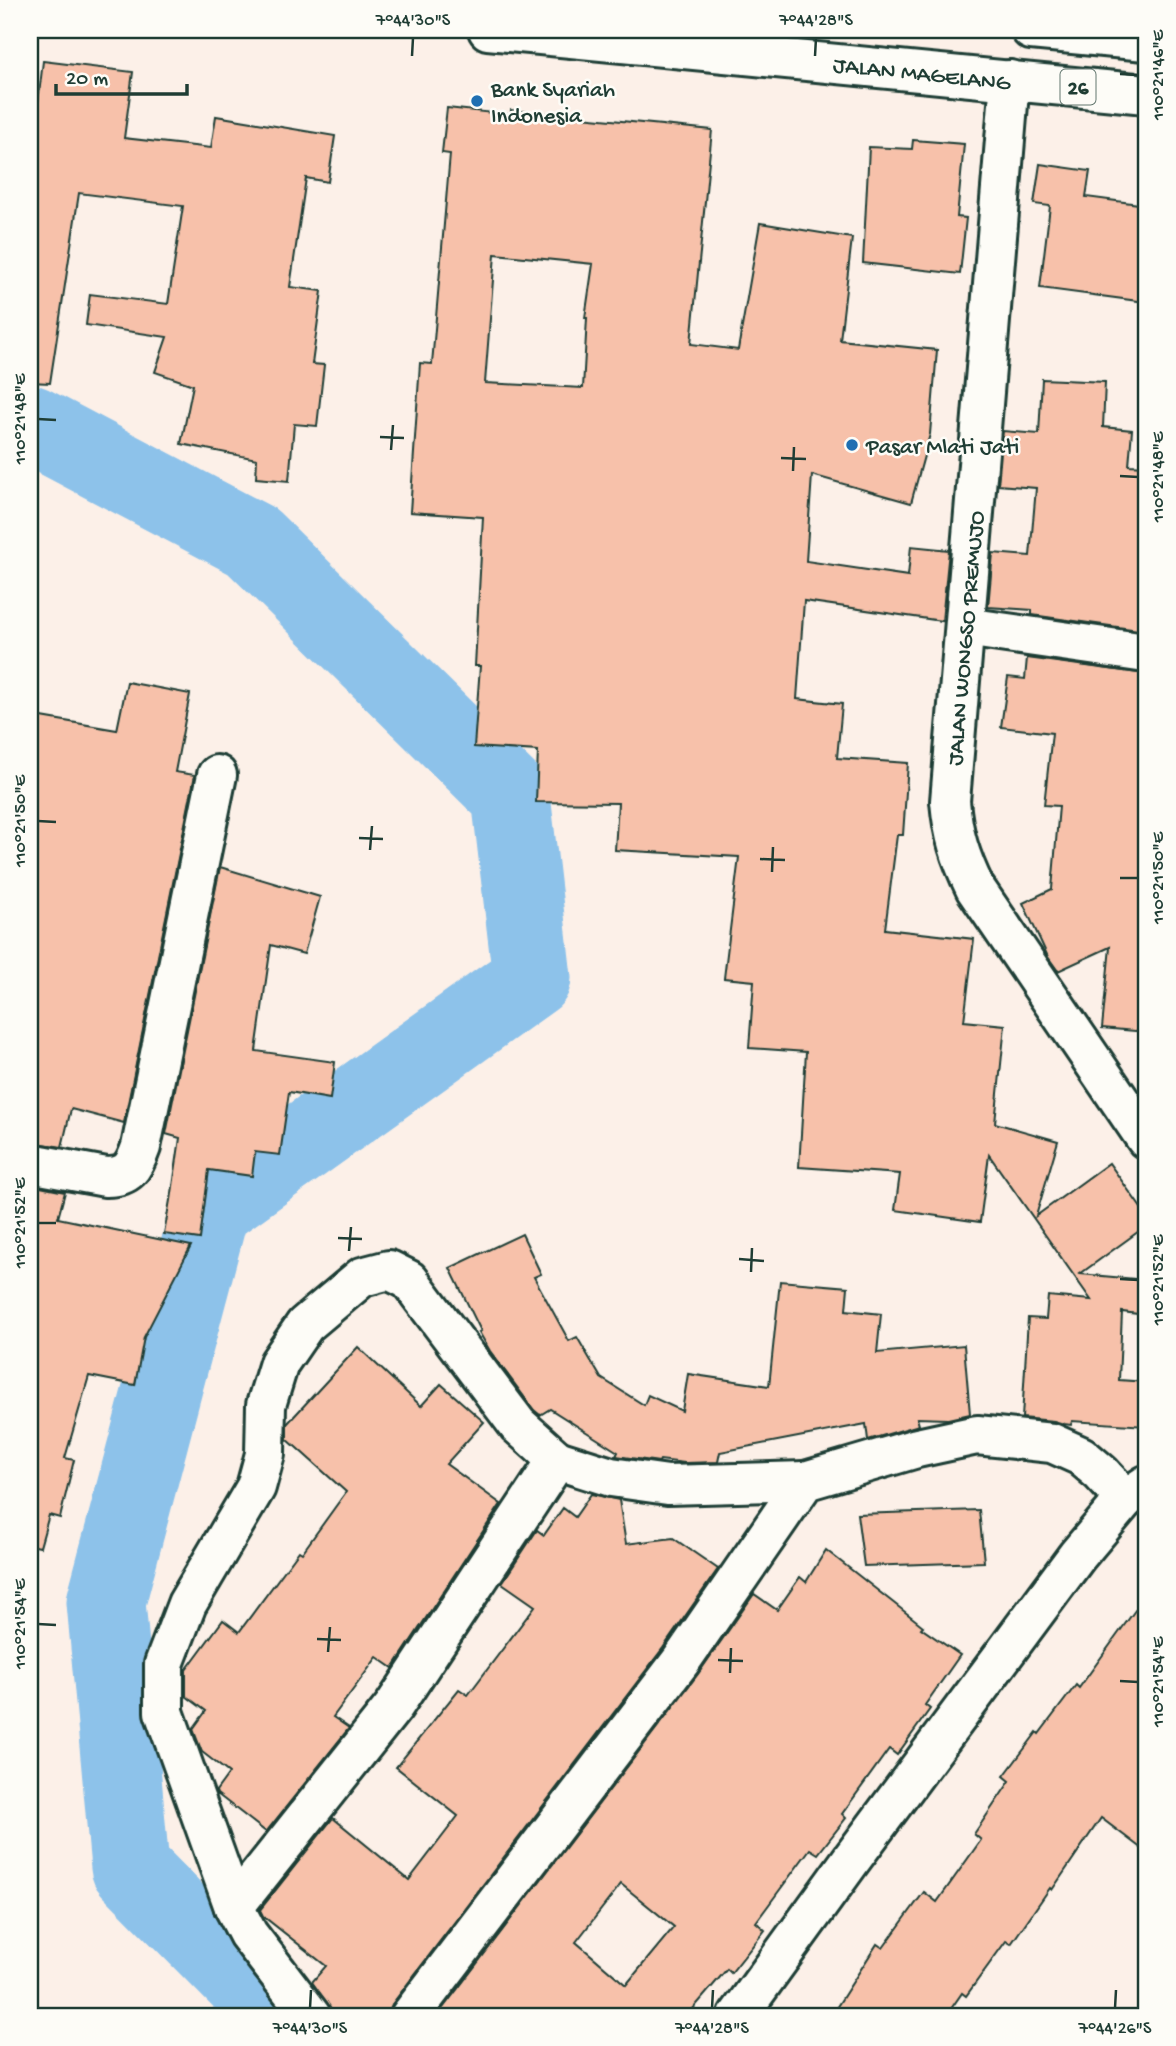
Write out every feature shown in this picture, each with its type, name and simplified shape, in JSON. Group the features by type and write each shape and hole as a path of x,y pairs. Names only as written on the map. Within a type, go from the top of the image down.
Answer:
{"main road":[{"name":"JALAN MAGELANG","path":"488,30 1146,94"},
{"name":"26","path":"1031,30 1146,41"},
{"name":"JALAN WONGSO PREMUJO","path":"1010,80 950,801 953,829 961,859 975,888 1146,1139"},
{"path":"965,627 1146,653"},
{"path":"30,1163 106,1177 117,1177 128,1172 135,1163 144,1133 217,775"},
{"path":"311,2016 248,1934 233,1907 164,1712 164,1664 187,1604 256,1487 265,1454 266,1405 279,1363 305,1325 362,1278 389,1269 409,1280 517,1425 557,1460 611,1477 668,1485 805,1481 917,1448 976,1436 1052,1443 1081,1456 1101,1473 1136,1492 1077,1556 738,2016"},
{"path":"233,1907 394,1706 557,1460"},
{"path":"410,2016 681,1661 805,1481"}],"building":[{"path":"43,61 133,72 124,138 211,148 216,116 335,136 328,182 306,178 290,287 322,291 312,364 324,365 317,426 294,424 289,481 256,478 257,459 181,444 193,385 155,372 167,337 86,325 90,294 168,304 183,206 79,193 50,383 30,382 30,149"},
{"path":"447,108 511,115 511,110 712,130 691,344 738,350 760,223 852,238 840,340 937,350 930,434 911,503 812,475 806,561 908,576 911,546 949,550 942,621 804,601 797,699 842,704 837,758 908,763 903,835 897,835 885,929 974,939 964,1021 1005,1025 995,1123 1058,1141 1036,1216 1109,1163 1146,1215 1146,1226 1080,1274 1146,1280 1146,1315 1122,1312 1119,1380 1146,1382 1146,1426 1072,1421 1071,1425 1022,1418 1028,1318 1046,1319 1048,1296 1091,1300 989,1155 980,1222 895,1210 900,1174 799,1167 806,1052 749,1048 754,981 724,978 739,857 615,850 618,803 536,802 538,751 474,747 480,666 475,666 483,517 410,512 420,363 432,364 450,154 442,153","holes":["495,254 593,264 585,318 583,388 485,383"]},
{"path":"913,140 964,144 957,217 966,218 960,274 863,263 869,147 912,149"},
{"path":"1040,164 1090,171 1086,197 1146,205 1146,302 1040,288 1050,206 1034,204"},
{"path":"1042,379 1105,382 1103,427 1132,430 1129,465 1146,466 1146,631 1032,615 1032,610 988,607 993,553 1030,556 1036,488 998,485 1003,431 1039,434"},
{"path":"1027,658 1146,674 1146,1032 1102,1028 1110,947 1058,971 1048,957 1023,903 1052,889 1059,806 1044,805 1052,733 1001,727 1008,677 1025,679"},
{"path":"127,682 190,694 175,772 195,775 124,1123 71,1109 62,1147 30,1142 30,715 117,730"},
{"path":"220,867 320,897 304,954 271,945 256,1051 335,1062 330,1099 289,1092 280,1155 255,1152 252,1176 209,1170 200,1239 164,1234 180,1138 166,1134"},
{"path":"30,1185 65,1192 58,1218 191,1246 144,1337 135,1385 89,1376 65,1458 74,1460 60,1518 49,1515 40,1547 30,1545"},
{"path":"522,1234 541,1274 534,1277 569,1341 577,1337 601,1378 644,1405 648,1395 682,1411 688,1374 769,1386 780,1281 848,1287 846,1310 881,1314 877,1353 964,1345 970,1414 948,1419 917,1418 919,1425 868,1440 866,1424 720,1452 718,1462 659,1462 616,1456 618,1452 550,1409 540,1415 534,1410 490,1351 450,1268"},
{"path":"358,1347 421,1406 441,1384 484,1422 446,1464 501,1504 393,1668 377,1657 333,1717 349,1728 266,1832 217,1794 216,1791 229,1773 202,1752 193,1729 206,1711 186,1696 186,1670 223,1620 239,1632 346,1492 287,1439 287,1424"},
{"path":"591,1494 619,1500 626,1544 673,1538 718,1569 663,1648 393,2003 389,2016 340,2016 330,2008 312,1982 326,1966 263,1916 260,1910 333,1818 409,1880 458,1816 396,1767 459,1689 468,1695 535,1606 502,1583 537,1530 544,1535 563,1508 575,1517"},
{"path":"979,1510 984,1562 864,1566 857,1514"},
{"path":"826,1550 923,1626 921,1628 960,1655 925,1705 930,1709 897,1755 889,1749 842,1814 846,1818 818,1854 810,1849 756,1922 765,1930 731,1973 727,1969 687,2016 437,2016 698,1674 754,1594 777,1610 800,1577 806,1582","holes":["621,1884 674,1927 626,1985 576,1942"]},
{"path":"1146,1595 1146,1852 1101,1818 1011,1944 1006,1941 966,1996 962,1993 946,2016 831,2016 877,1944 883,1948 924,1892 937,1902 981,1840 974,1834 1010,1781 1004,1776 1076,1685 1079,1688"}],"waterway":[{"path":"30,424 252,541 511,796 532,978 210,1209 106,1602 130,1867 277,2016"}],"place":[{"name":"Bank Syariah Indonesia","path":"477,101"},
{"name":"Pasar Mlati Jati","path":"852,445"}]}
